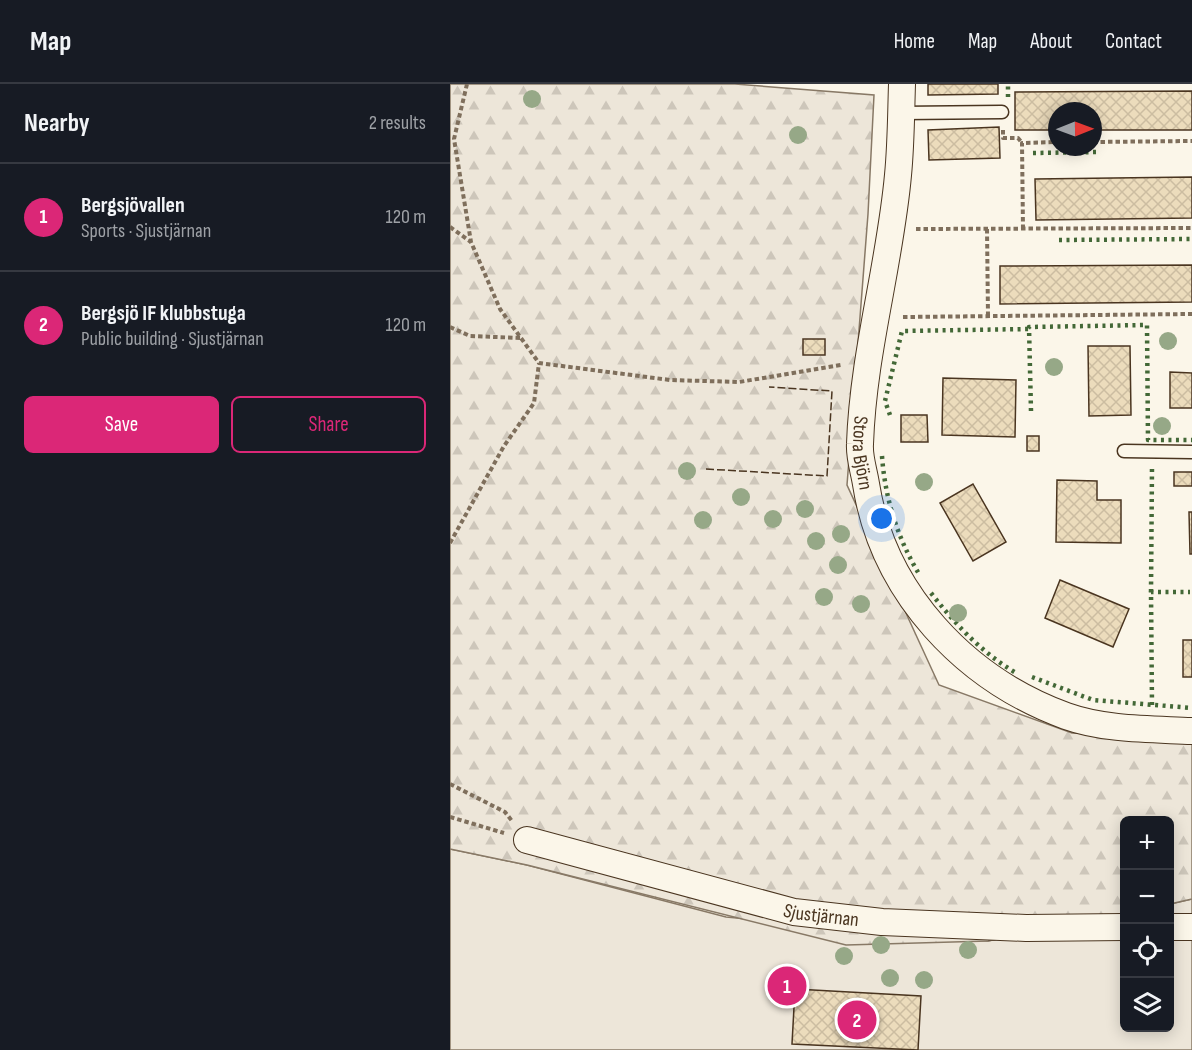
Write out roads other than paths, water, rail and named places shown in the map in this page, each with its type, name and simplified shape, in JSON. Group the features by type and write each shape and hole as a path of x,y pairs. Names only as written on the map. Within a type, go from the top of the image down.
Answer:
{"street":[{"name":"Stora Björn","path":"902,84 898,175 870,355 860,446 870,510 890,562 933,628 978,669 1029,700 1068,716 1100,724 1192,731"},
{"name":"Sjustjärnan","path":"527,840 794,912 882,922 1026,928 1120,927"},
{"path":"1174,927 1192,927"}],"lane":[{"path":"901,113 1002,112"},
{"path":"1124,451 1192,452"}],"place":[{"name":"Bergsjövallen","path":"787,986"},
{"name":"Bergsjö IF klubbstuga","path":"857,1020"}]}
